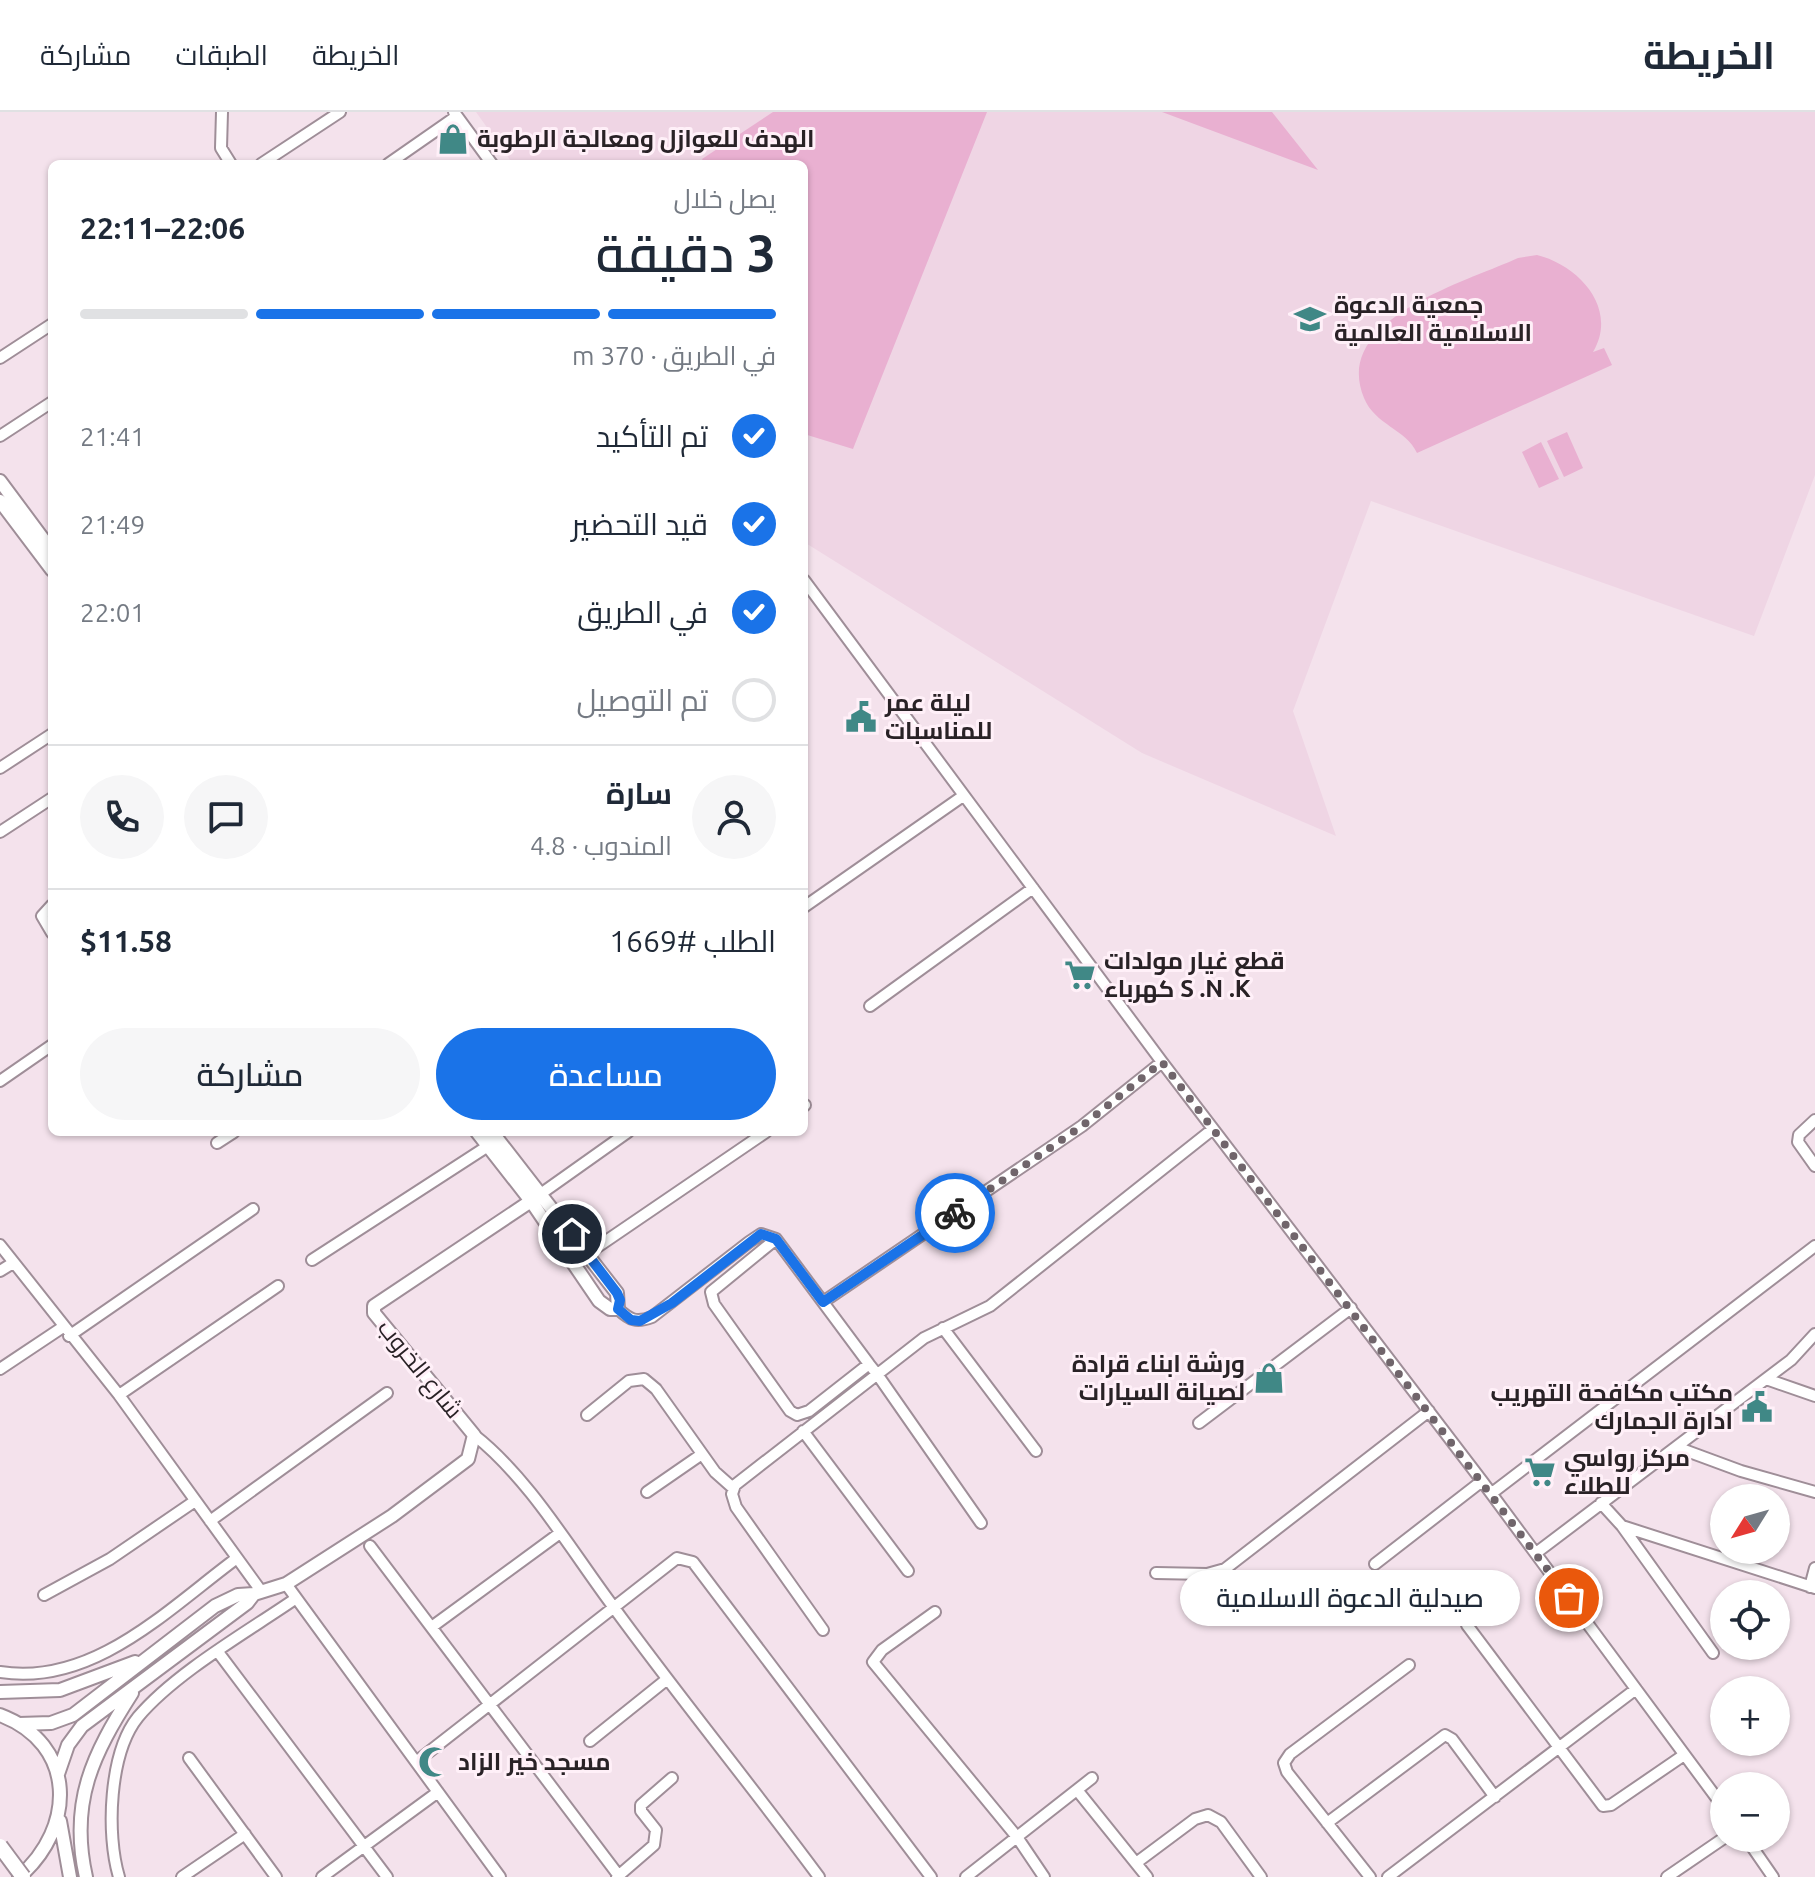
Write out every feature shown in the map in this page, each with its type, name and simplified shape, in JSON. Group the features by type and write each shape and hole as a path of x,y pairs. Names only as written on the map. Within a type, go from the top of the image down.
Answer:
{"highway":[{"path":"0,1846 21,1877"}],"main road":[{"path":"0,481 48,546"},
{"path":"0,501 48,565"},
{"path":"480,1136 488,1146 536,1197 587,1254 617,1293 620,1300 618,1309 610,1309 599,1301 536,1197 495,1136"},
{"name":"شارع الخروب","path":"19,1724 45,1724 65,1719 222,1601 286,1584 439,1483 468,1459 474,1435 374,1313 374,1306 536,1197"},
{"name":"شارع الخروب","path":"58,1774 77,1732 257,1593"},
{"path":"0,1692 60,1690 146,1659"},
{"path":"86,1877 81,1844 85,1781 103,1741 138,1684"},
{"path":"0,1715 19,1724 43,1746 58,1774 62,1795 59,1814 44,1852 21,1877"},
{"path":"59,1814 70,1877"}],"street":[{"path":"222,112 221,148 228,160"},
{"path":"267,160 340,112"},
{"path":"393,160 455,114 489,160"},
{"path":"0,358 48,327"},
{"path":"0,436 48,405"},
{"path":"808,585 1162,1062 1492,1493 1710,1789"},
{"path":"0,768 48,737"},
{"path":"808,904 963,796"},
{"path":"0,832 48,801"},
{"path":"870,1006 1033,888"},
{"path":"48,909 42,916 48,926"},
{"path":"0,1081 48,1048"},
{"path":"823,1302 1082,1126 1162,1062"},
{"path":"1815,1120 1799,1135 1798,1142 1815,1166"},
{"path":"733,1488 877,1374 943,1328 990,1306 1213,1129"},
{"path":"217,1143 228,1136"},
{"path":"536,1197 622,1136"},
{"path":"587,1254 760,1136"},
{"path":"312,1260 488,1146"},
{"path":"0,1369 66,1332 253,1209"},
{"path":"618,1309 631,1320 652,1317 761,1234 776,1239 877,1374 981,1523"},
{"path":"776,1239 718,1285 710,1297 790,1411 797,1415 809,1411 869,1364"},
{"path":"0,1245 119,1395 237,1558 257,1593"},
{"path":"1492,1493 1815,1246"},
{"path":"0,1271 13,1263"},
{"path":"119,1395 278,1286"},
{"path":"1199,1423 1351,1308"},
{"path":"943,1328 1036,1451"},
{"path":"1536,1553 1766,1379 1802,1350 1815,1334"},
{"path":"587,1415 629,1381 644,1379 656,1389 702,1454 733,1488 736,1507 823,1630"},
{"path":"1766,1379 1815,1396"},
{"path":"210,1521 387,1393"},
{"path":"1156,1573 1207,1574 1225,1569 1429,1411"},
{"path":"803,1431 908,1571"},
{"path":"474,1435 499,1457 560,1533 666,1680 749,1782 819,1877"},
{"path":"1676,1447 1741,1471 1815,1492"},
{"path":"647,1492 702,1454"},
{"path":"1375,1564 1482,1481"},
{"path":"44,1595 110,1559 195,1501"},
{"path":"1601,1503 1622,1526 1710,1649"},
{"path":"1622,1526 1812,1588 1815,1568"},
{"path":"433,1626 560,1533"},
{"path":"370,1546 618,1876 654,1845 656,1830 641,1811 641,1805 672,1778"},
{"path":"0,1672 38,1673 88,1662 123,1642 237,1558"},
{"path":"416,1762 677,1558 693,1562 931,1877"},
{"path":"286,1584 500,1877"},
{"path":"119,1877 113,1851 111,1808 129,1734 137,1719 218,1652 295,1599"},
{"path":"935,1612 882,1650 873,1662 1017,1837 1044,1877"},
{"path":"1467,1625 1561,1746 1595,1799 1606,1807 1684,1755"},
{"path":"218,1652 387,1877"},
{"path":"1370,1877 1287,1772 1285,1759 1409,1665"},
{"path":"590,1741 666,1680"},
{"path":"1388,1877 1636,1689"},
{"path":"1327,1823 1445,1735 1495,1797"},
{"path":"189,1758 276,1877"},
{"path":"966,1877 1092,1778"},
{"path":"1077,1790 1147,1877"},
{"path":"322,1877 438,1792"},
{"path":"1136,1863 1195,1819 1208,1815 1221,1822 1261,1877"},
{"path":"182,1877 245,1834"},
{"path":"1667,1877 1710,1848"},
{"path":"1756,1852 1773,1877"}],"shaded area":[{"name":"جمعية الدعوة الاسلامية العالمية","path":"476,112 1815,112 1815,475 1754,636 1371,501 1293,711 1336,836 1142,753 808,544 808,160 510,160"},
{"path":"773,112 987,112 853,449 808,435 808,160 702,159"},
{"path":"1162,112 1272,112 1318,170"},
{"path":"1537,255 1567,268 1590,291 1598,305 1601,320 1600,336 1593,352 1604,348 1612,365 1417,453 1406,438 1375,415 1364,398 1359,370 1367,346 1385,325 1409,307 1518,258"},
{"path":"1567,432 1583,468 1564,477 1547,441"},
{"path":"1541,442 1559,479 1539,488 1522,452"}],"way so far":[{"path":"955,1213 1082,1126 1162,1062 1569,1598"}],"place":[{"name":"الهدف للعوازل ومعالجة الرطوبة","path":"453,139"},
{"name":"جمعية الدعوة الاسلامية العالمية","path":"1310,319"},
{"name":"ليلة عمر للمناسبات","path":"861,717"},
{"name":"قطع غيار مولدات كهرباء S .N .K","path":"1080,975"},
{"name":"ورشة ابناء قرادة لصيانة السيارات","path":"1269,1378"},
{"name":"مكتب مكافحة التهريب ادارة الجمارك","path":"1757,1407"},
{"name":"مركز رواسي للطلاء","path":"1540,1472"},
{"name":"صيدلية الدعوة الاسلامية","path":"1569,1598"},
{"name":"مسجد خير الزاد","path":"434,1762"}],"route":[{"path":"572,1234 617,1293 620,1300 618,1309 631,1320 640,1321 672,1303 761,1234 770,1234 776,1239 823,1302 955,1213"}]}
